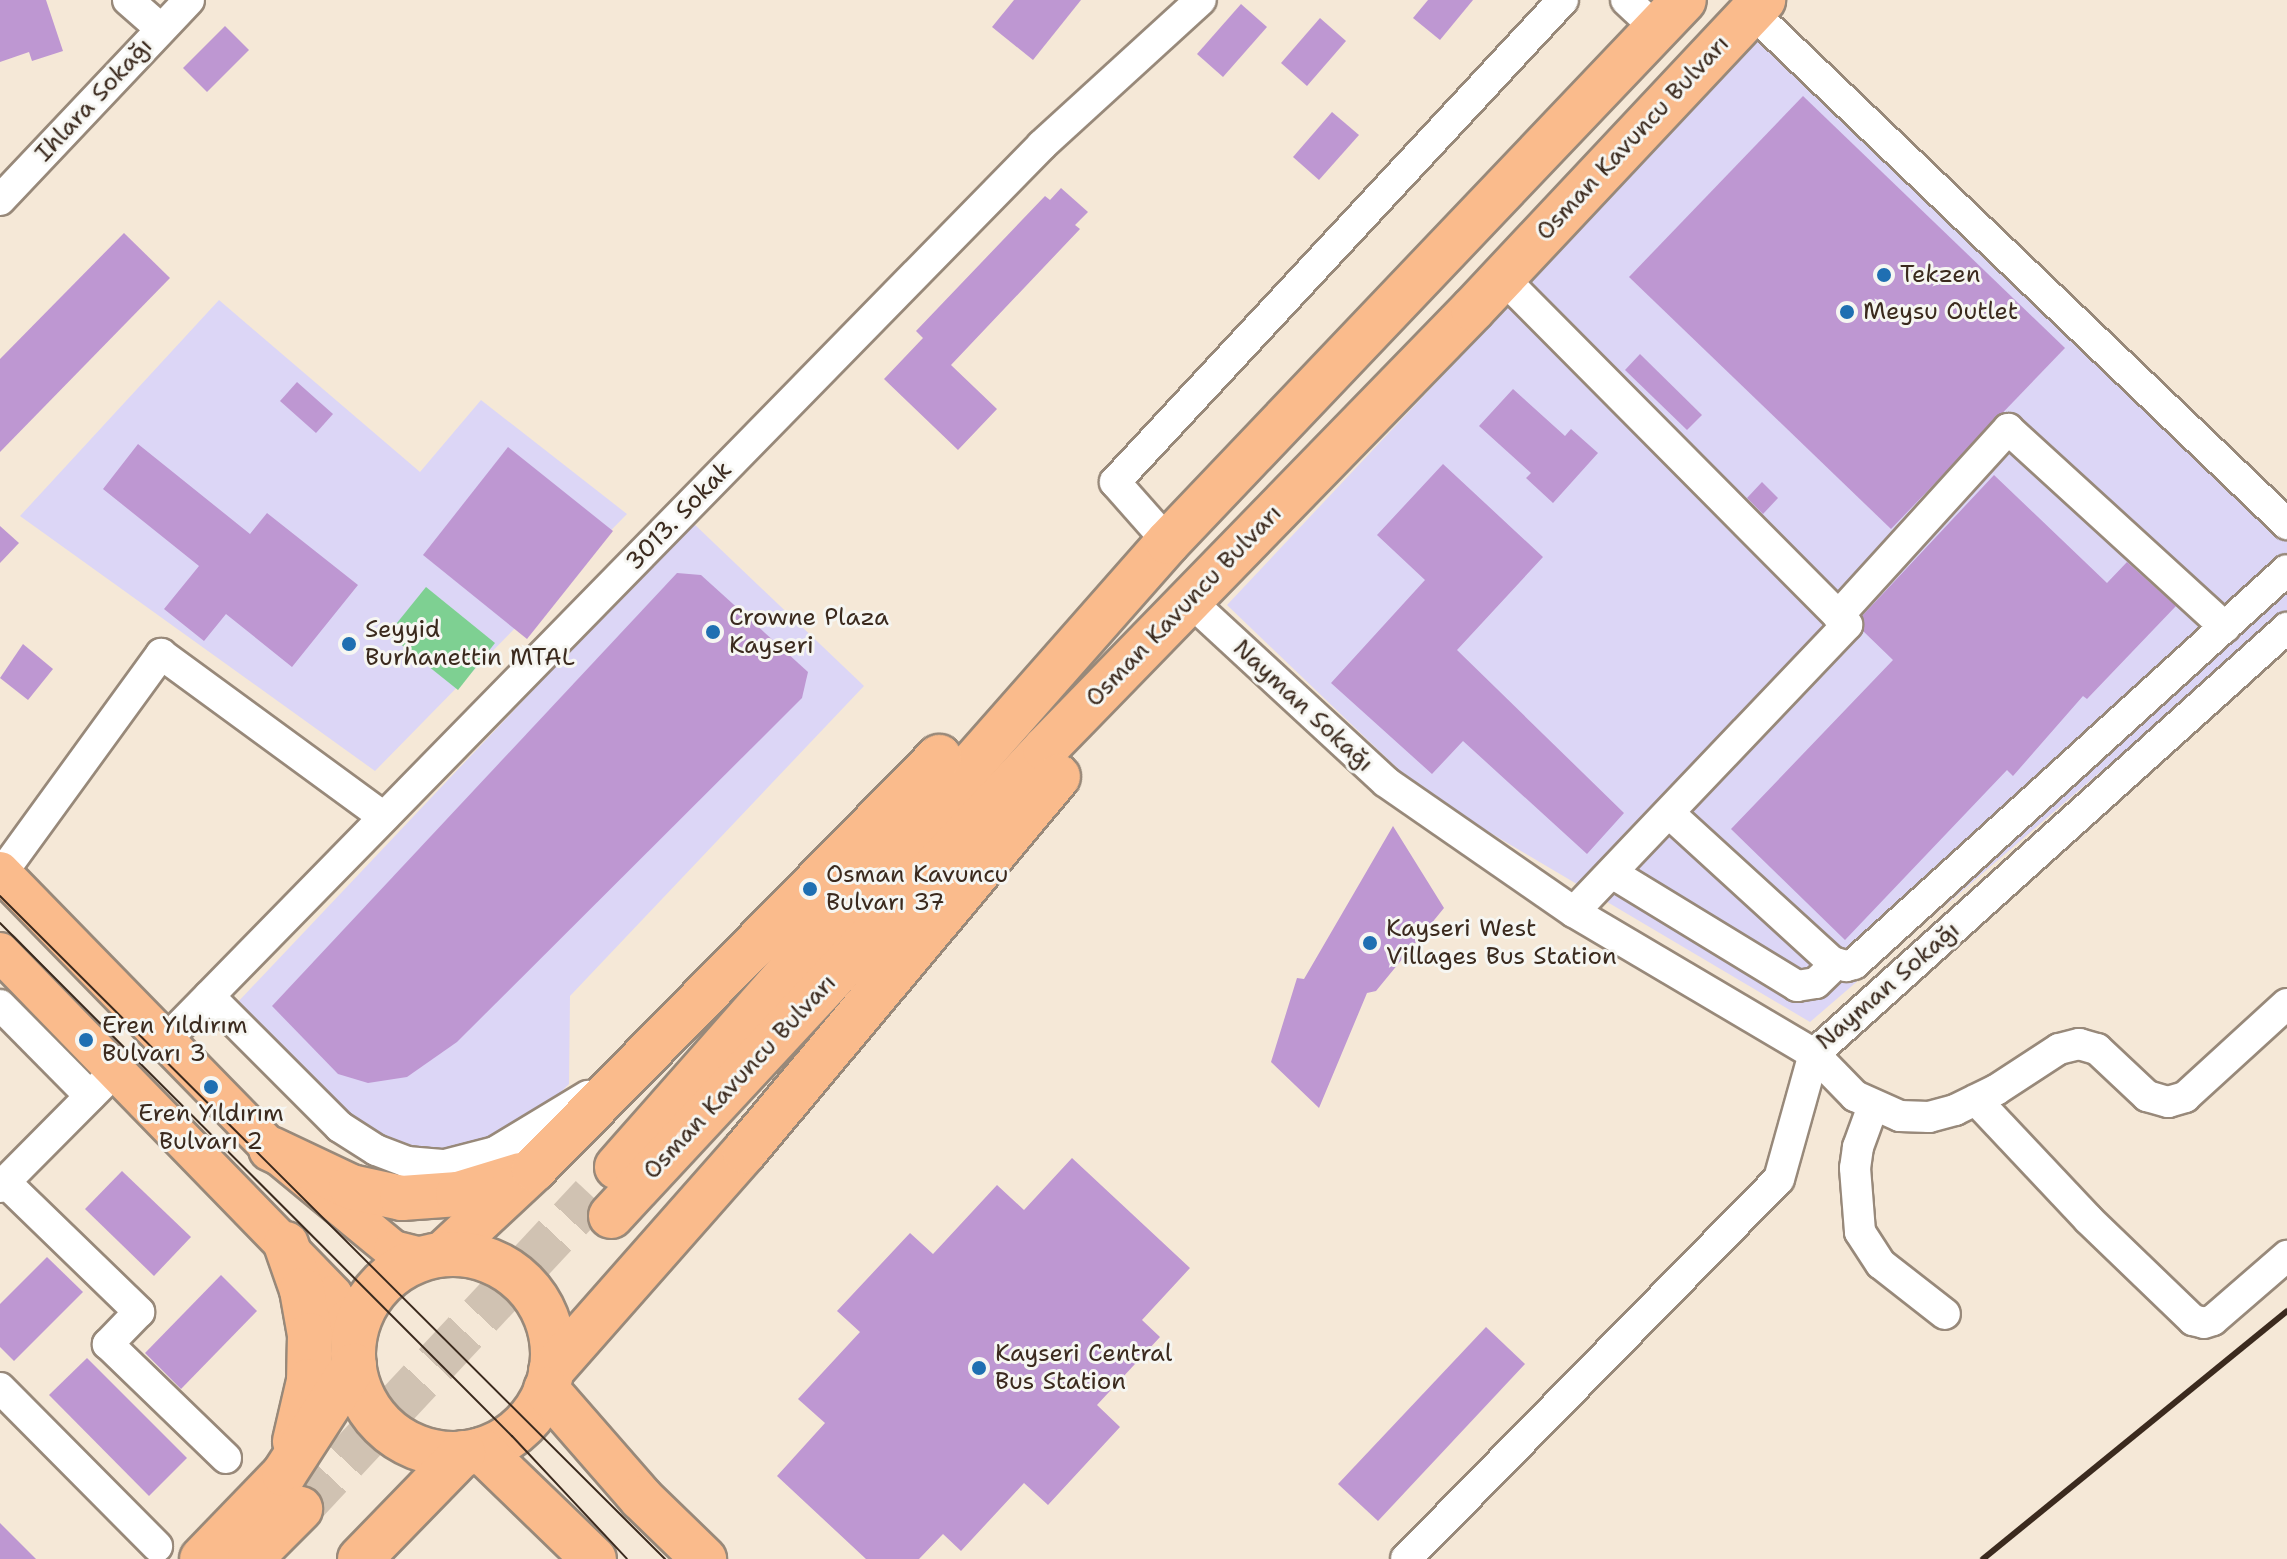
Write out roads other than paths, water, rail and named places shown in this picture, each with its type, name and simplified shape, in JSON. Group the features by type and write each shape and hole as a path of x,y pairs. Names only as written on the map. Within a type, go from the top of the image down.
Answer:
{"highway":[{"name":"Osman Kavuncu Bulvarı","path":"1656,10 1168,542 601,1206 1191,602 1757,6"},
{"path":"434,1256 534,1169 1050,643 1168,542"},
{"path":"360,1559 472,1452 512,1436 533,1413 549,1380 745,1151 1104,720 1191,602"},
{"path":"271,1149 351,1187 402,1198 458,1194 534,1169"},
{"path":"250,1559 304,1502 304,1404 311,1357 302,1290 286,1244"},
{"path":"292,1559 304,1502 354,1360 355,1336 372,1295 407,1265 434,1256 470,1256 497,1264 526,1285 546,1317 553,1353 549,1380 641,1498 704,1559"},
{"path":"354,1360 368,1407 393,1434 426,1450 472,1452 594,1559"},
{"path":"202,1559 304,1502"}],"main road":[{"path":"1,872 271,1149 393,1250 434,1256"},
{"path":"0,952 103,1083 286,1244 340,1307 347,1319 354,1360"}],"street":[{"path":"128,0 161,29"},
{"name":"Ihlara Sokağı","path":"0,200 189,0"},
{"name":"3013. Sokak","path":"165,1041 1042,145 1201,0"},
{"path":"1168,542 1115,482 1563,0"},
{"path":"1757,6 2287,524"},
{"path":"1502,277 1847,625 1574,912"},
{"path":"1838,616 2008,429 2225,627"},
{"path":"1669,813 1836,964 1846,966 1860,960 2287,570"},
{"name":"Nayman Sokağı","path":"1191,602 1386,782 1574,912 1814,1054 2287,628"},
{"path":"1,872 161,654 384,817"},
{"path":"1612,873 1797,986 1816,983 1836,964"},
{"path":"209,996 340,1127 376,1150 418,1164 459,1163 495,1152 640,1063"},
{"path":"1814,1054 1840,1084 1873,1106 1900,1116 1929,1117 1976,1100 2059,1049 2079,1044 2097,1049 2147,1096 2161,1102 2177,1101 2287,1004"},
{"path":"0,1005 103,1083 2,1184 139,1312 108,1344 226,1458"},
{"path":"1406,1559 1779,1179 1814,1054"},
{"path":"1976,1100 2088,1219 2193,1320 2204,1323 2213,1320 2287,1256"},
{"path":"1873,1106 1858,1147 1855,1168 1854,1190 1860,1232 1881,1264 1945,1314"},
{"path":"6,1406 157,1546"}],"tunnel":[{"path":"300,1509 592,1196"}],"tram line":[{"path":"0,896 665,1559"},
{"path":"0,923 512,1436 627,1559"}],"railway":[{"path":"1983,1559 2287,1311"}],"place":[{"name":"Tekzen","path":"1884,275"},
{"name":"Meysu Outlet","path":"1847,312"},
{"name":"Crowne Plaza Kayseri","path":"713,632"},
{"name":"Seyyid Burhanettin MTAL","path":"349,644"},
{"name":"Osman Kavuncu Bulvarı 37","path":"810,889"},
{"name":"Kayseri West Villages Bus Station","path":"1370,943"},
{"name":"Eren Yıldırım Bulvarı 3","path":"86,1040"},
{"name":"Eren Yıldırım Bulvarı 2","path":"211,1087"},
{"name":"Kayseri Central Bus Station","path":"979,1368"}]}
